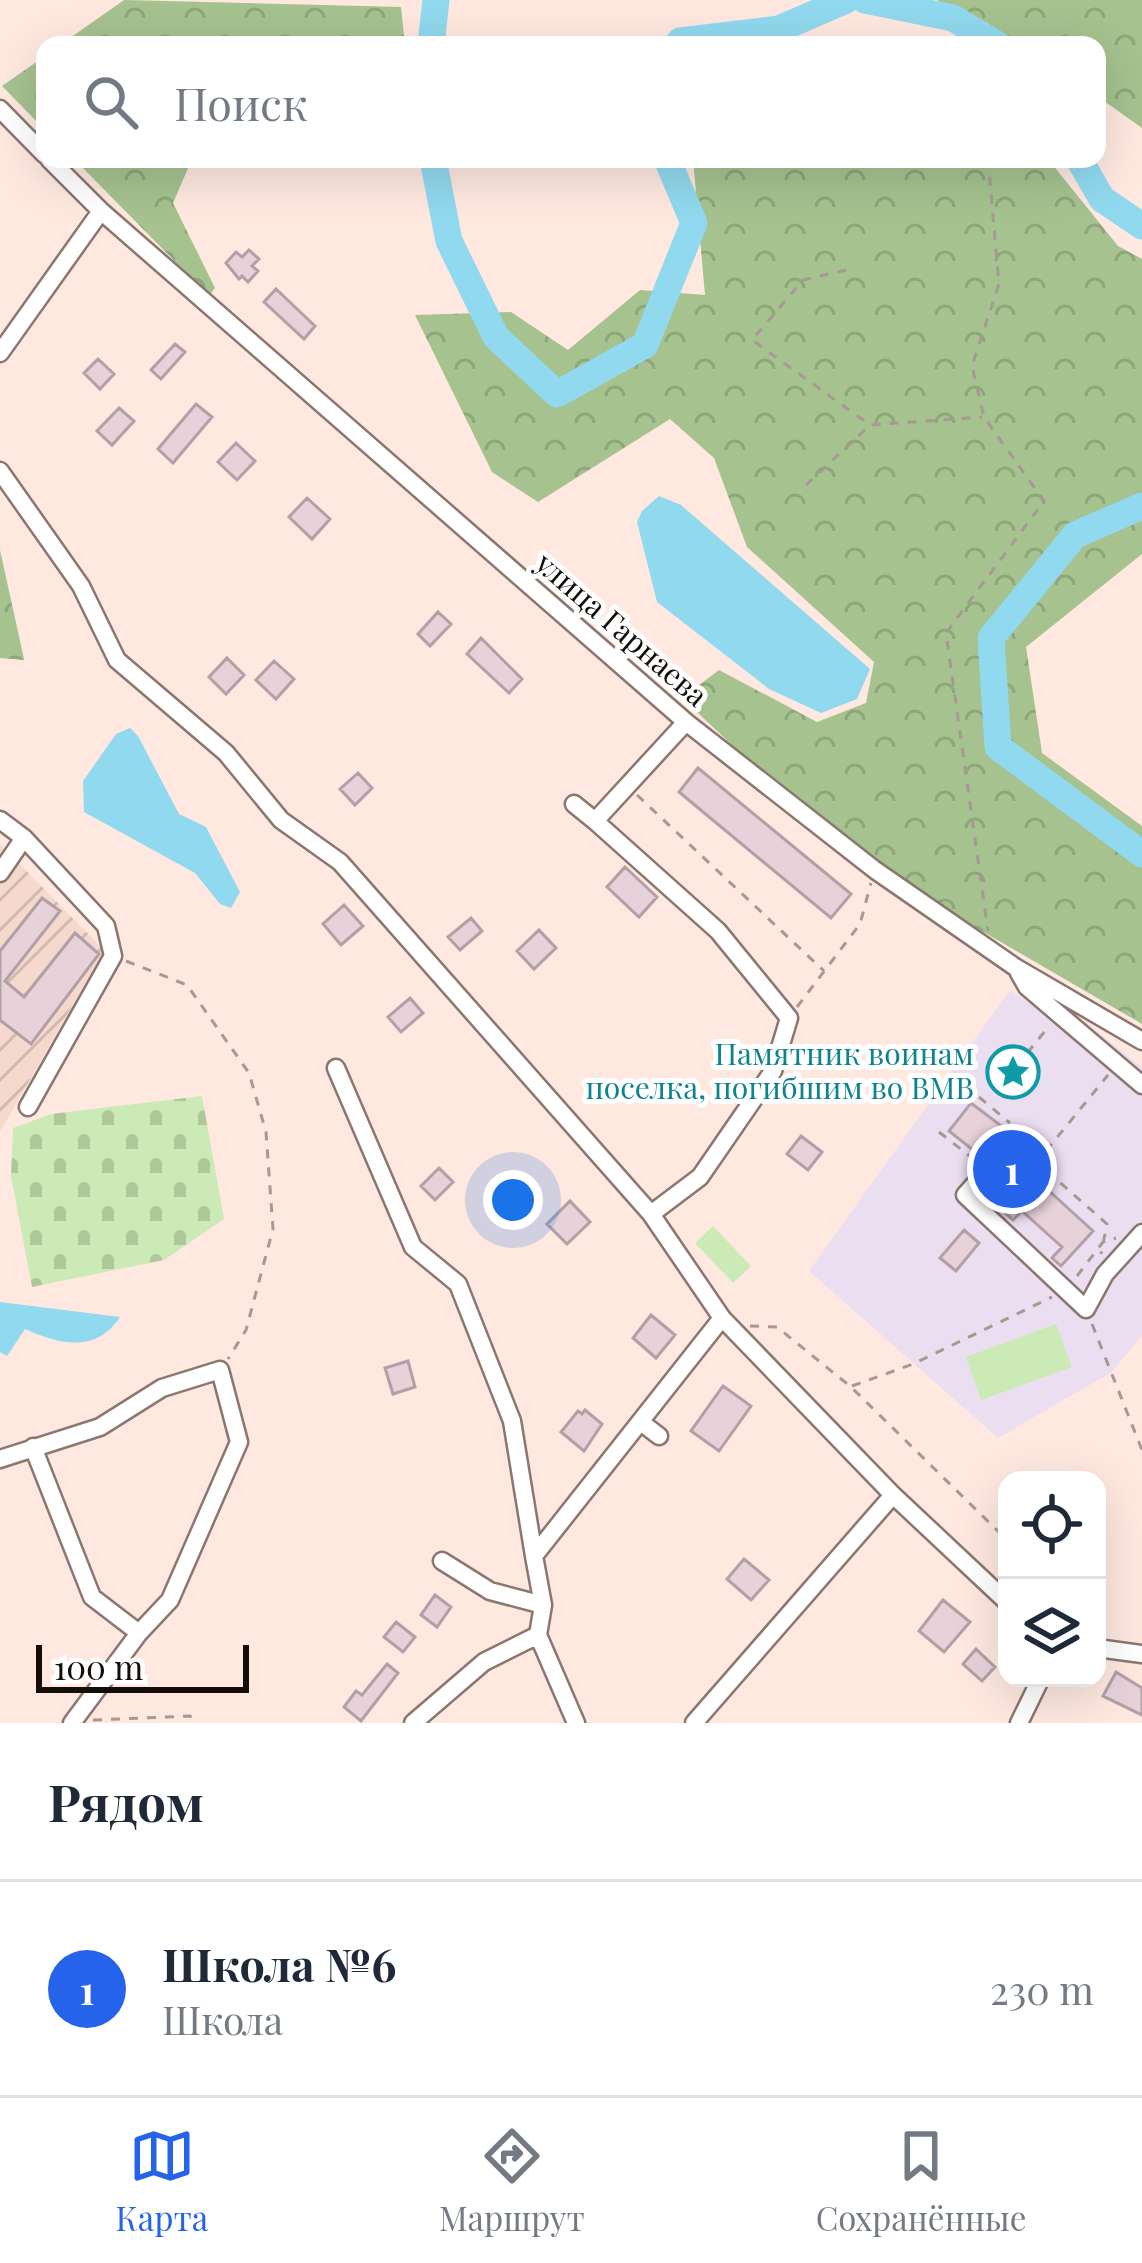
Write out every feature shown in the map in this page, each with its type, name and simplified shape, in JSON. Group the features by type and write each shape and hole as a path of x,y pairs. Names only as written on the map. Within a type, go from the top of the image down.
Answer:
{"street":[{"name":"улица Гарнаева","path":"0,110 36,146"},
{"name":"улица Гарнаева","path":"58,168 101,211 686,722 875,870 1015,967 1142,1041"},
{"path":"0,353 101,211"},
{"path":"0,470 81,586 117,660 226,753 281,820 340,862 651,1214 722,1318 892,1495 998,1594"},
{"path":"595,820 686,722"},
{"path":"574,804 718,931 789,1018 773,1070 700,1177 651,1214"},
{"path":"0,820 24,838 106,926 113,956 28,1107"},
{"path":"0,873 24,838"},
{"path":"1015,967 1027,987 1142,1085"},
{"path":"336,1068 413,1247 458,1284 512,1420 543,1605 538,1634 576,1723"},
{"path":"1037,1162 1013,1141 965,1195 1086,1309 1105,1274 1142,1233"},
{"path":"534,1556 722,1318"},
{"path":"0,1460 100,1427 162,1388 220,1370 239,1442 170,1600 139,1633 73,1722"},
{"path":"642,1423 658,1436"},
{"path":"33,1447 92,1597 139,1633"},
{"path":"694,1723 892,1495"},
{"path":"442,1561 490,1591 543,1605"},
{"path":"413,1723 484,1662 538,1634"},
{"path":"1106,1649 1142,1654"},
{"path":"1019,1723 1037,1687"}],"path":[{"path":"989,168 999,284 972,366 984,417 1044,501 946,633 991,951"},
{"path":"846,270 803,280 752,340 870,425"},
{"path":"806,485 870,425 984,417"},
{"path":"627,785 824,970"},
{"path":"789,1018 860,924 875,870"},
{"path":"113,956 187,985 248,1073 266,1132 273,1229 246,1330 220,1370"},
{"path":"1016,1067 1048,1027"},
{"path":"1100,1261 1107,1224 1037,1162 1113,1068"},
{"path":"980,1097 1011,1123 1013,1141"},
{"path":"939,1132 987,1169"},
{"path":"851,1387 913,1364 1066,1290 1103,1242 1123,1237"},
{"path":"1086,1309 1142,1450"},
{"path":"742,1325 777,1328 851,1387 998,1531"},
{"path":"73,1722 190,1717 196,1723"}],"shaded area":[{"path":"0,844 104,950 0,1132"},
{"path":"1010,990 1070,1033 1086,1023 1142,1067 1142,1335 1112,1372 998,1438 809,1271"}],"green space":[{"path":"124,0 401,7 404,36 73,36"},
{"path":"937,0 1142,0 1142,128 1106,102 1106,36 998,36"},
{"path":"36,62 36,121 2,86"},
{"path":"83,168 188,168 173,203 215,288 209,296"},
{"path":"694,168 1055,168 1118,246 1142,259 1142,554 1026,647 1042,753 1142,826 1142,1024 939,906 749,761 682,698 719,670 817,722 866,703 874,662 747,547 714,458 670,419 538,502 492,472 415,315 511,312 568,350 640,290 705,295"},
{"path":"0,550 24,659 24,660 0,658"},
{"path":"202,1096 224,1219 164,1260 32,1287 11,1176 13,1128 51,1114"},
{"path":"713,1226 751,1266 733,1283 695,1243"},
{"path":"1056,1324 1072,1367 981,1400 966,1357"}],"water":[{"path":"659,496 681,505 870,669 857,699 821,713 769,689 657,602 637,522"},
{"path":"130,728 179,814 206,827 240,892 231,908 220,904 195,873 84,812 83,781 116,734"},
{"path":"0,1302 120,1317 100,1337 88,1341 64,1342 25,1329 7,1356 0,1352"}],"building":[{"path":"249,250 259,259 252,266 258,271 248,282 242,276 239,279 226,263 236,252 242,257"},
{"path":"276,289 315,326 304,339 264,302"},
{"path":"175,344 185,352 161,379 151,370"},
{"path":"98,359 114,374 100,389 84,373"},
{"path":"196,404 212,417 173,463 158,449"},
{"path":"119,408 134,421 112,445 97,431"},
{"path":"236,443 255,461 237,480 218,462"},
{"path":"307,498 330,519 312,539 289,517"},
{"path":"438,612 451,624 430,646 418,634"},
{"path":"481,638 522,679 509,693 467,654"},
{"path":"227,658 244,675 226,694 209,677"},
{"path":"274,661 294,679 276,699 256,680"},
{"path":"698,768 851,894 831,918 679,792"},
{"path":"358,773 372,788 355,805 340,789"},
{"path":"625,867 657,897 639,917 607,887"},
{"path":"42,898 60,911 5,981 24,997 75,933 99,954 31,1044 0,1020 0,951"},
{"path":"344,905 363,926 341,945 323,924"},
{"path":"471,918 482,931 460,950 448,937"},
{"path":"539,930 556,948 534,969 517,951"},
{"path":"410,998 423,1013 401,1032 388,1017"},
{"path":"971,1103 1000,1125 978,1154 949,1131"},
{"path":"801,1136 822,1152 808,1170 787,1154"},
{"path":"439,1168 453,1182 435,1200 421,1186"},
{"path":"1024,1168 1093,1231 1061,1266 1052,1258 1062,1247 1022,1211 1013,1220 993,1202"},
{"path":"570,1201 590,1222 567,1244 547,1224"},
{"path":"964,1230 979,1243 956,1271 940,1258"},
{"path":"651,1315 675,1335 656,1358 633,1338"},
{"path":"408,1361 415,1387 393,1394 385,1368"},
{"path":"723,1386 751,1406 719,1451 691,1431"},
{"path":"585,1410 602,1424 584,1451 561,1432 578,1411"},
{"path":"744,1559 769,1580 751,1600 727,1579"},
{"path":"435,1595 451,1607 437,1627 421,1615"},
{"path":"943,1600 970,1622 944,1652 919,1631"},
{"path":"396,1622 415,1637 403,1652 384,1637"},
{"path":"976,1649 995,1667 982,1681 963,1664"},
{"path":"387,1664 398,1673 361,1721 344,1707 356,1691 362,1695"},
{"path":"1116,1672 1142,1688 1142,1715 1103,1696"}],"waterway":[{"path":"432,36 436,0"},
{"path":"721,36 779,29 846,0"},
{"path":"865,0 953,18 983,36"},
{"path":"435,168 449,241 496,337 557,394 645,345 694,223 671,168"},
{"path":"1084,168 1102,199 1142,226"},
{"path":"1142,506 1075,535 991,638 998,747 1142,854"}],"place":[{"name":"Памятник воинам поселка, погибшим во ВМВ","path":"1013,1072"},
{"name":"Школа №6","path":"1012,1169"}]}
